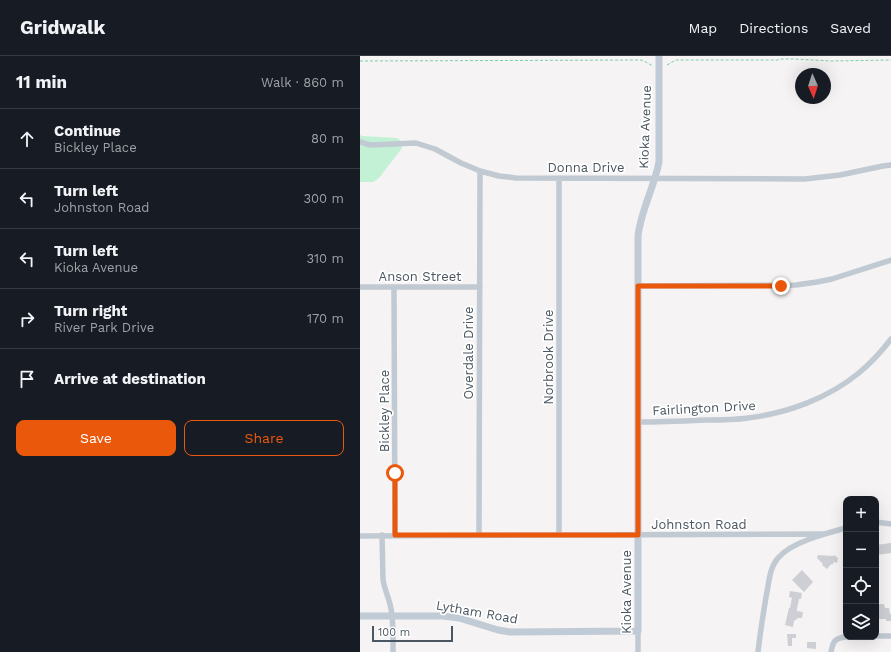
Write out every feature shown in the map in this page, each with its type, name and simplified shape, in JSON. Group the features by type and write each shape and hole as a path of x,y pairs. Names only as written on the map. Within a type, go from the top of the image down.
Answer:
{"street":[{"name":"Kioka Avenue","path":"638,652 638,252 639,230 642,215 655,178 658,162 659,56"},
{"name":"Donna Drive","path":"360,142 370,145 416,143 435,149 480,171 499,176 516,178 816,178 891,165"},
{"name":"Overdale Drive","path":"479,535 480,171"},
{"name":"Norbrook Drive","path":"559,178 559,535"},
{"path":"638,286 796,285 832,279 891,260"},
{"name":"Anson Street","path":"360,287 480,286"},
{"name":"Bickley Place","path":"394,287 395,535"},
{"name":"Fairlington Drive","path":"638,422 747,419 805,404 833,391 859,373 877,357 891,339"},
{"path":"879,522 891,524"},
{"path":"758,652 771,573 774,564 779,557 790,548 823,534 843,529"},
{"name":"Johnston Road","path":"360,536 681,536 823,534"},
{"path":"382,535 383,579 392,616 393,652"},
{"name":"Lytham Road","path":"360,616 451,617 510,632 638,631"},
{"path":"879,636 891,636"},
{"path":"831,652 834,642 840,637 843,637"}],"path":[{"path":"360,61 641,60 653,65"},
{"path":"667,64 676,60 891,60"}],"green space":[{"path":"360,135 397,138 401,141 402,148 379,178 373,182 360,182"}],"building":[{"path":"891,543 891,553 879,555 879,545"},
{"path":"818,555 834,555 838,558 837,563 834,562 827,569 817,558"},
{"path":"802,570 813,582 804,592 792,580"},
{"path":"790,591 802,593 801,599 799,599 797,611 803,612 802,618 798,618 794,621 793,627 785,625 792,598 789,597"},
{"path":"879,604 884,604 885,608 889,608 891,621 886,621 886,619 879,619"},
{"path":"787,634 796,634 796,638 792,638 792,646 788,646"},
{"path":"807,642 816,642 816,649 807,648"}],"route":[{"path":"395,473 395,535 638,535 638,286 781,286"}]}
